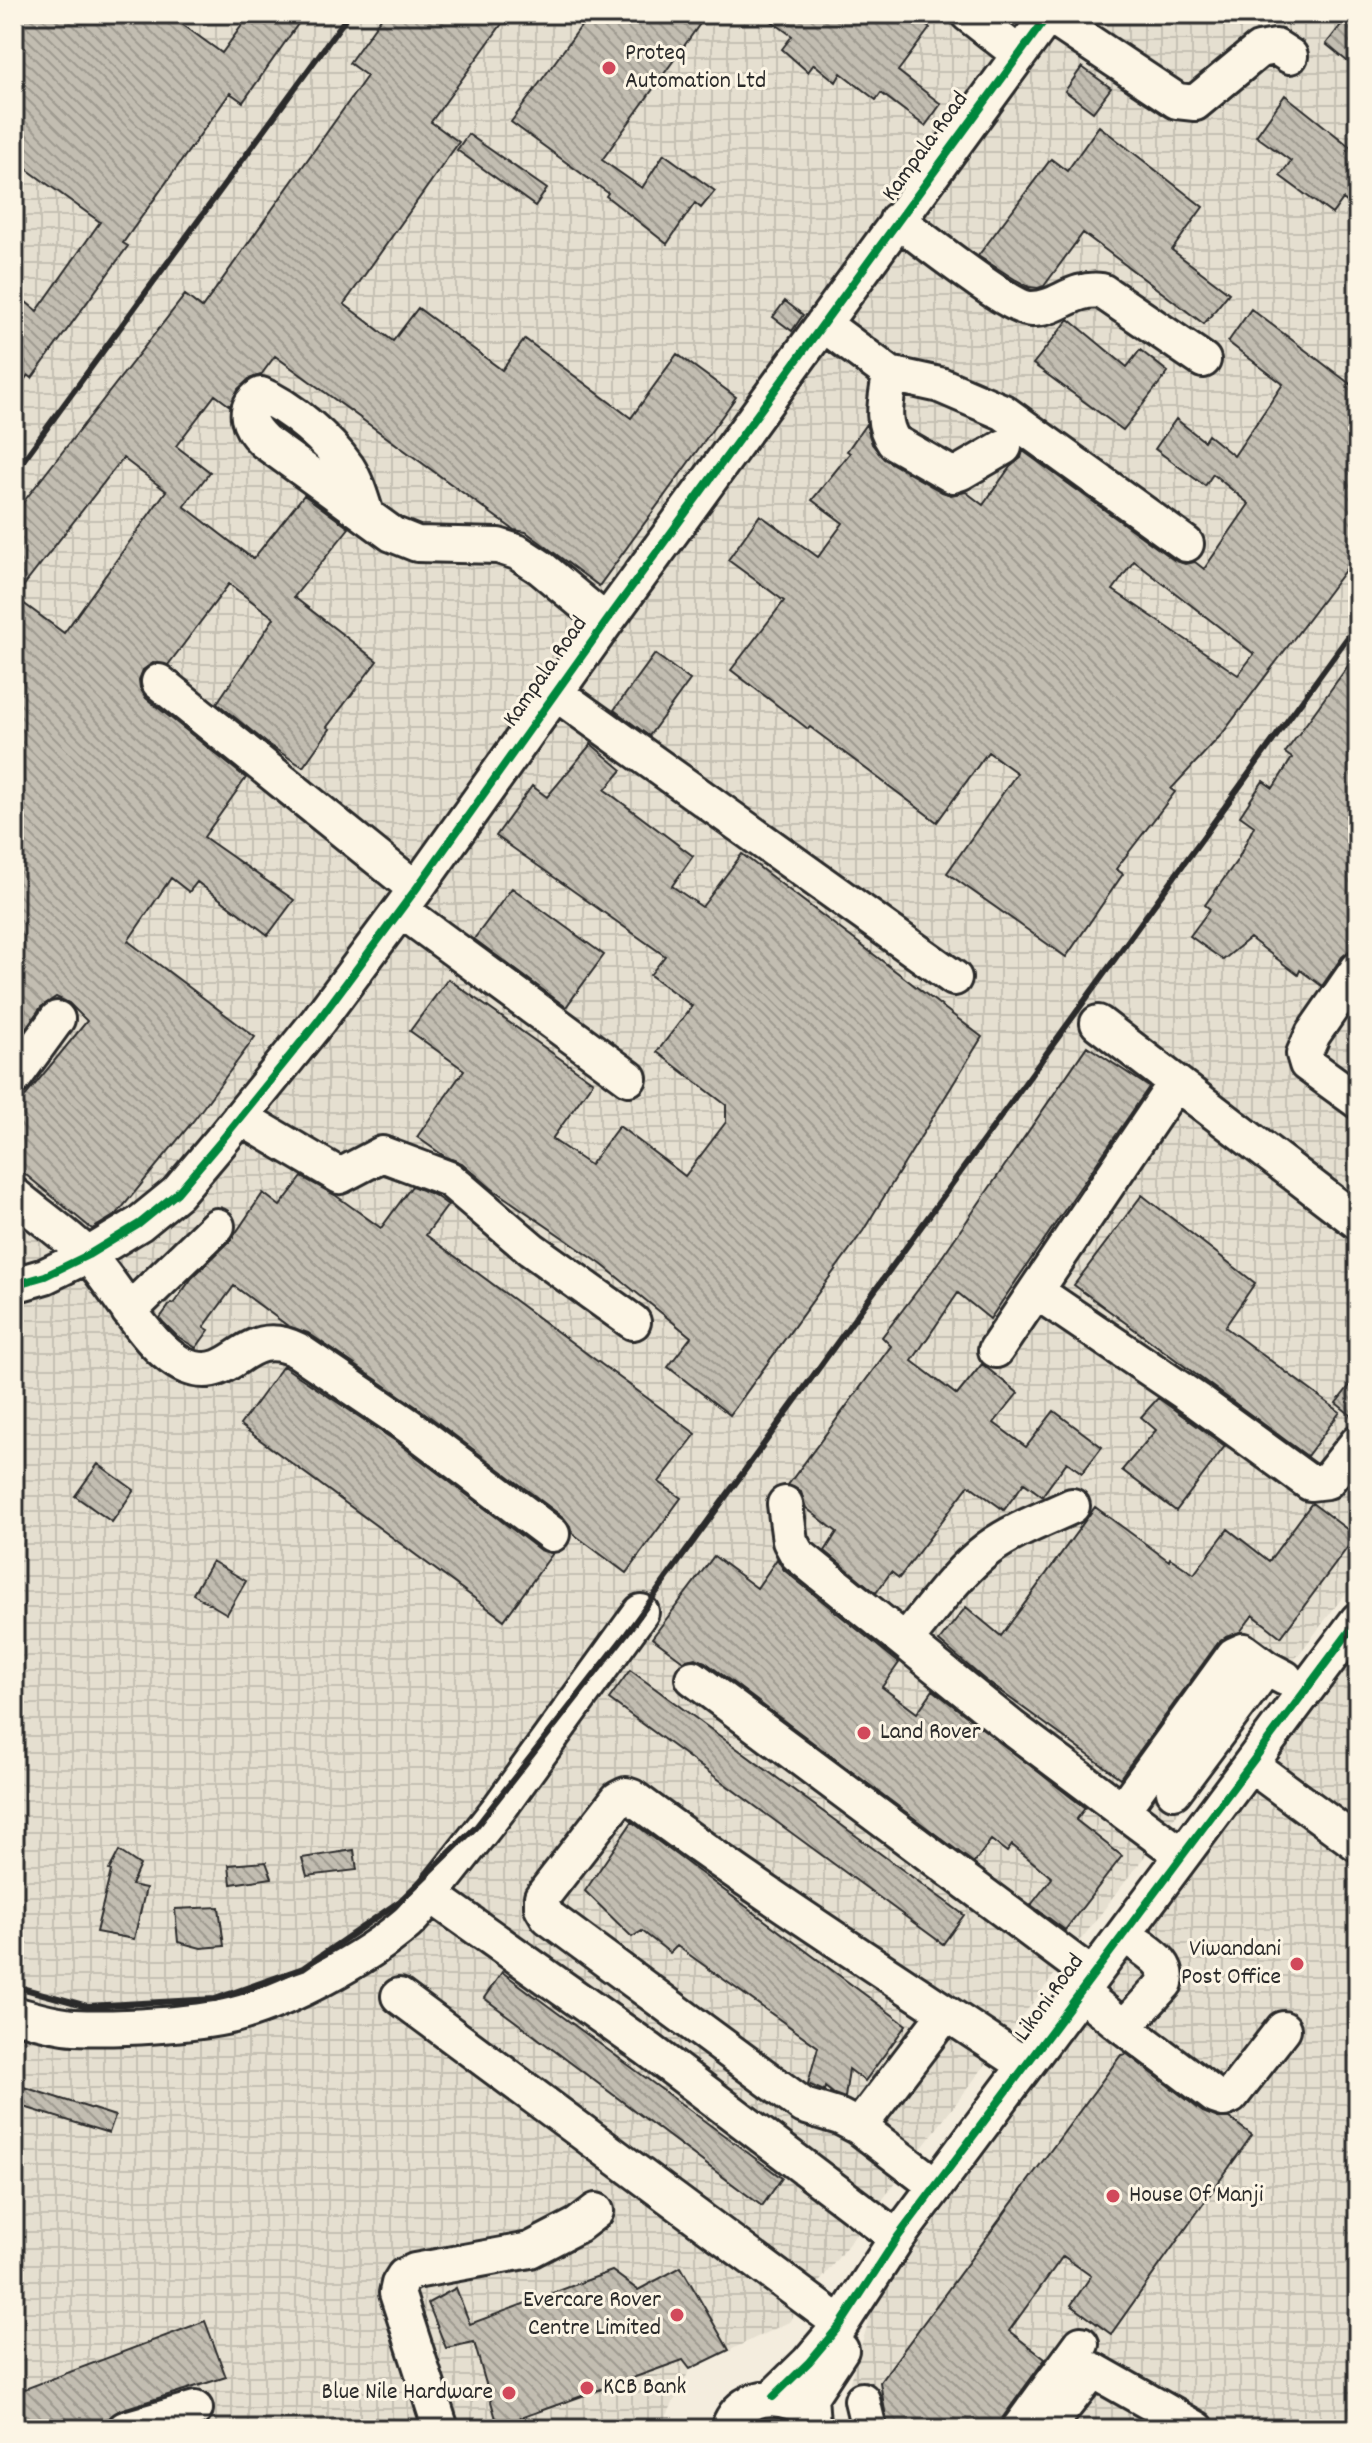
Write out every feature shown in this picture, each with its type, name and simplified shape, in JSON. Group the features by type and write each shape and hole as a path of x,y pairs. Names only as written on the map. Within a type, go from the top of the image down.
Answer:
{"street":[{"path":"968,14 1019,54"},
{"path":"1049,15 1177,101 1195,103 1259,50 1276,47 1290,56"},
{"name":"Kampala Road","path":"14,1285 45,1276 88,1255 139,1224 177,1193 240,1117 318,1021 408,899 897,220 1049,15"},
{"path":"897,220 1027,310 1042,309 1085,288 1102,291 1203,360"},
{"path":"823,324 890,374 940,385 1003,412 1186,544"},
{"path":"890,374 884,420 887,433 894,442 952,475 1004,447"},
{"path":"366,514 392,534 417,544 498,546 517,552 540,567 606,622"},
{"path":"159,682 408,899 629,1078"},
{"path":"557,694 954,978"},
{"path":"1358,969 1313,1034 1304,1054 1307,1064 1358,1101"},
{"path":"14,1078 57,1019"},
{"path":"1098,1023 1358,1222"},
{"path":"996,1350 1175,1084"},
{"path":"240,1117 340,1176 382,1154 449,1179 531,1249 633,1322"},
{"path":"14,1195 88,1255 143,1330 179,1363 197,1370 224,1365 249,1349 272,1341 282,1342 409,1426 552,1534"},
{"path":"129,1311 217,1226"},
{"path":"1037,1292 1196,1400 1310,1483 1327,1481 1358,1442"},
{"path":"785,1504 790,1541 797,1554 1011,1727 1182,1855"},
{"path":"905,1641 954,1582 986,1551 1008,1536 1072,1506"},
{"path":"14,2014 72,2027 162,2024 231,2015 265,2005 384,1940 409,1921 501,1806 641,1612"},
{"name":"Likoni Road","path":"813,2426 810,2397 890,2276 1182,1855 1358,1620"},
{"name":"Likoni Road","path":"773,2397 809,2362 841,2324 897,2238 1025,2065 1135,1942 1358,1638"},
{"path":"1122,1810 1234,1655 1243,1651 1306,1690"},
{"path":"1174,1791 1266,1668"},
{"path":"693,1678 1091,1988 1121,2025 1215,2096 1224,2099 1231,2096 1283,2029"},
{"path":"1259,1771 1353,1829"},
{"path":"936,2186 859,2127 840,2117 804,2106 548,1917 542,1907 542,1897 618,1799 626,1795 632,1797 699,1847 1025,2065"},
{"path":"431,1895 648,2049 897,2238"},
{"path":"1121,2025 1135,2019 1165,1983 1167,1975 1165,1966 1135,1942"},
{"path":"399,1996 841,2324"},
{"path":"859,2127 945,2014"},
{"path":"441,2429 397,2293 404,2276 415,2271 530,2250 578,2225 596,2211"},
{"path":"1019,2429 1081,2344"},
{"path":"1046,2429 1093,2370 1197,2429"},
{"path":"728,2429 738,2411 749,2403 773,2397 801,2407 813,2426"},
{"path":"125,2429 195,2409"}],"shaded area":[{"path":"14,14 1358,14 1358,1577 789,2322 690,2369 660,2429 14,2429"},
{"path":"1358,1649 1358,2429 857,2429 850,2381 874,2304"}],"building":[{"path":"14,14 168,14 222,53 250,14 305,14 243,102 230,93 123,243 128,246 32,378 28,375 14,394 14,292 37,311 100,222 14,160"},
{"path":"384,14 509,14 431,122 459,142 344,304 393,341 418,308 502,370 525,339 631,418 677,354 736,397 599,586 526,532 514,530 275,356 261,375 249,379 238,389 230,406 215,395 176,446 210,472 184,506 253,559 304,495 349,528 294,597 377,661 327,727 330,729 303,767 269,745 217,703 274,618 229,584 168,665 153,663 143,670 139,680 146,698 246,778 204,837 294,900 268,935 197,882 189,892 171,878 128,941 255,1037 194,1120 117,1214 92,1229 14,1165 14,1110 87,1021 69,1003 56,997 41,1007 14,1044 14,514 185,295 202,308 367,76 349,63","holes":["123,458 166,491 64,633 15,597"]},
{"name":"Proteq Automation Ltd","path":"590,14 707,14 602,160 642,188 664,154 715,191 701,208 695,203 667,244 606,196 608,193 511,122"},
{"path":"762,14 911,14 930,28 898,71 941,104 925,126 881,93 876,100 841,73 836,82 814,64 808,72 782,49 792,36"},
{"path":"1345,20 1358,30 1358,70 1326,44"},
{"path":"1082,67 1111,88 1093,112 1065,91"},
{"path":"1285,95 1358,153 1358,211 1343,199 1332,214 1280,176 1291,161 1256,136"},
{"path":"1099,126 1203,207 1172,250 1229,293 1204,324 1083,233 1044,286 1038,288 1029,287 978,256 1051,159 1067,171"},
{"path":"468,134 547,189 535,206 457,150"},
{"path":"785,301 803,315 792,331 773,317"},
{"path":"1251,309 1358,390 1358,428 1351,437 1358,442 1358,553 1222,734 1171,789 1175,792 1116,869 1123,874 1066,957 947,873 1017,773 988,752 937,822 810,727 808,729 731,670 784,601 728,560 760,515 818,557 843,523 812,500 850,453 847,451 866,424 872,444 884,459 942,492 951,495 966,492 983,505 1010,467 1021,458 1023,451 1174,560 1185,564 1195,562 1204,569 1249,504 1213,474 1205,486 1155,449 1176,419 1204,441 1208,435 1234,456 1283,384 1228,342","holes":["1134,561 1254,654 1238,675 1113,590"]},
{"path":"1069,319 1127,367 1140,350 1168,372 1123,430 1033,364"},
{"path":"1358,652 1358,949 1342,957 1322,986 1300,970 1298,975 1250,938 1223,960 1190,936 1210,909 1205,905 1238,859 1254,826 1240,816 1263,781 1273,788 1292,758 1285,753"},
{"path":"655,654 690,680 649,736 614,710"},
{"path":"591,744 622,770 605,790 693,856 672,886 702,907 742,854 982,1037 863,1231 730,1415 668,1367 691,1337 601,1264 491,1188 462,1163 444,1156 417,1137 464,1070 410,1031 448,979 593,1082 552,1139 590,1165 619,1126 685,1176 726,1122 726,1105 657,1052 692,1006 650,975 665,956 496,836 532,786 547,797"},
{"path":"512,888 604,955 566,1007 474,939"},
{"path":"1087,1046 1149,1087 990,1319 958,1293 912,1361 957,1395 982,1364 1018,1393 994,1423 1026,1447 1054,1411 1102,1447 1082,1473 1067,1462 1042,1496 1024,1483 1004,1510 969,1485 899,1578 891,1572 876,1593 825,1551 837,1532 806,1508 801,1492 788,1485 891,1346 882,1337 933,1270"},
{"path":"302,1177 335,1195 381,1228 412,1186 434,1195 448,1205 426,1235 696,1434 659,1482 681,1498 626,1573 572,1533 564,1518 421,1410 308,1333 288,1326 234,1286 204,1327 209,1330 196,1348 164,1323 160,1318 171,1303 231,1240 263,1193 280,1206"},
{"path":"1142,1195 1255,1283 1225,1327 1340,1412 1307,1456 1074,1285"},
{"path":"283,1366 397,1442 540,1550 553,1553 504,1620 240,1425"},
{"path":"1358,1375 1358,1421 1336,1403"},
{"path":"1158,1398 1225,1446 1176,1511 1122,1470 1156,1430 1141,1417"},
{"path":"98,1464 134,1490 112,1522 75,1496"},
{"path":"1312,1503 1356,1536 1281,1637 1253,1615 1240,1632 1218,1643 1120,1778 985,1680 939,1641 966,1607 1001,1636 1095,1507 1169,1561 1170,1558 1194,1574 1228,1529 1269,1561"},
{"path":"714,1556 757,1588 777,1559 784,1570 899,1663 882,1687 917,1713 933,1690 1085,1808 1076,1820 1122,1856 1065,1930 1031,1905 1052,1878 1012,1845 1007,1852 991,1840 974,1863 705,1662 695,1658 683,1661 652,1638"},
{"path":"212,1561 246,1581 227,1614 193,1594"},
{"path":"630,1670 964,1915 943,1944 609,1699"},
{"path":"632,1822 906,2025 865,2081 849,2069 845,2098 825,2087 824,2091 808,2084 818,2047 677,1946 670,1953 642,1931 632,1937 585,1891"},
{"path":"354,1850 357,1870 307,1876 302,1858"},
{"path":"119,1851 140,1865 131,1885 146,1888 134,1939 96,1932 109,1870"},
{"path":"266,1862 272,1878 231,1884 229,1865"},
{"path":"219,1907 224,1946 201,1948 178,1942 175,1909"},
{"path":"502,1972 782,2178 762,2206 484,1998"},
{"name":"House Of Manji","path":"1127,2054 1203,2112 1218,2118 1229,2118 1252,2135 1111,2334 1071,2305 1091,2276 1063,2256 1009,2331 1045,2359 1003,2417 999,2429 888,2429 880,2382 1121,2055"},
{"path":"14,2084 115,2116 109,2133 14,2104"},
{"path":"681,2267 729,2350 690,2369 683,2360 498,2426 474,2342 446,2348 428,2303 456,2288 470,2324 612,2271 638,2290"},
{"path":"205,2321 226,2377 120,2410 109,2418 78,2429 23,2429 14,2393"}],"railway":[{"path":"14,473 349,14"},
{"path":"14,1986 87,2006 215,1999 303,1968 400,1901 476,1827 627,1633 1358,623"}],"cycle path":[{"path":"14,1285 45,1276 88,1255 139,1224 177,1193 221,1141 318,1021 416,889 606,622 1049,14"},
{"path":"773,2397 809,2362 841,2324 897,2238 1358,1620"}],"place":[{"name":"Proteq Automation Ltd","path":"609,68"},
{"name":"Land Rover","path":"864,1733"},
{"name":"Viwandani Post Office","path":"1297,1964"},
{"name":"House Of Manji","path":"1113,2196"},
{"name":"Evercare Rover Centre Limited","path":"677,2315"},
{"name":"KCB Bank","path":"587,2388"},
{"name":"Blue Nile Hardware","path":"509,2393"}]}
